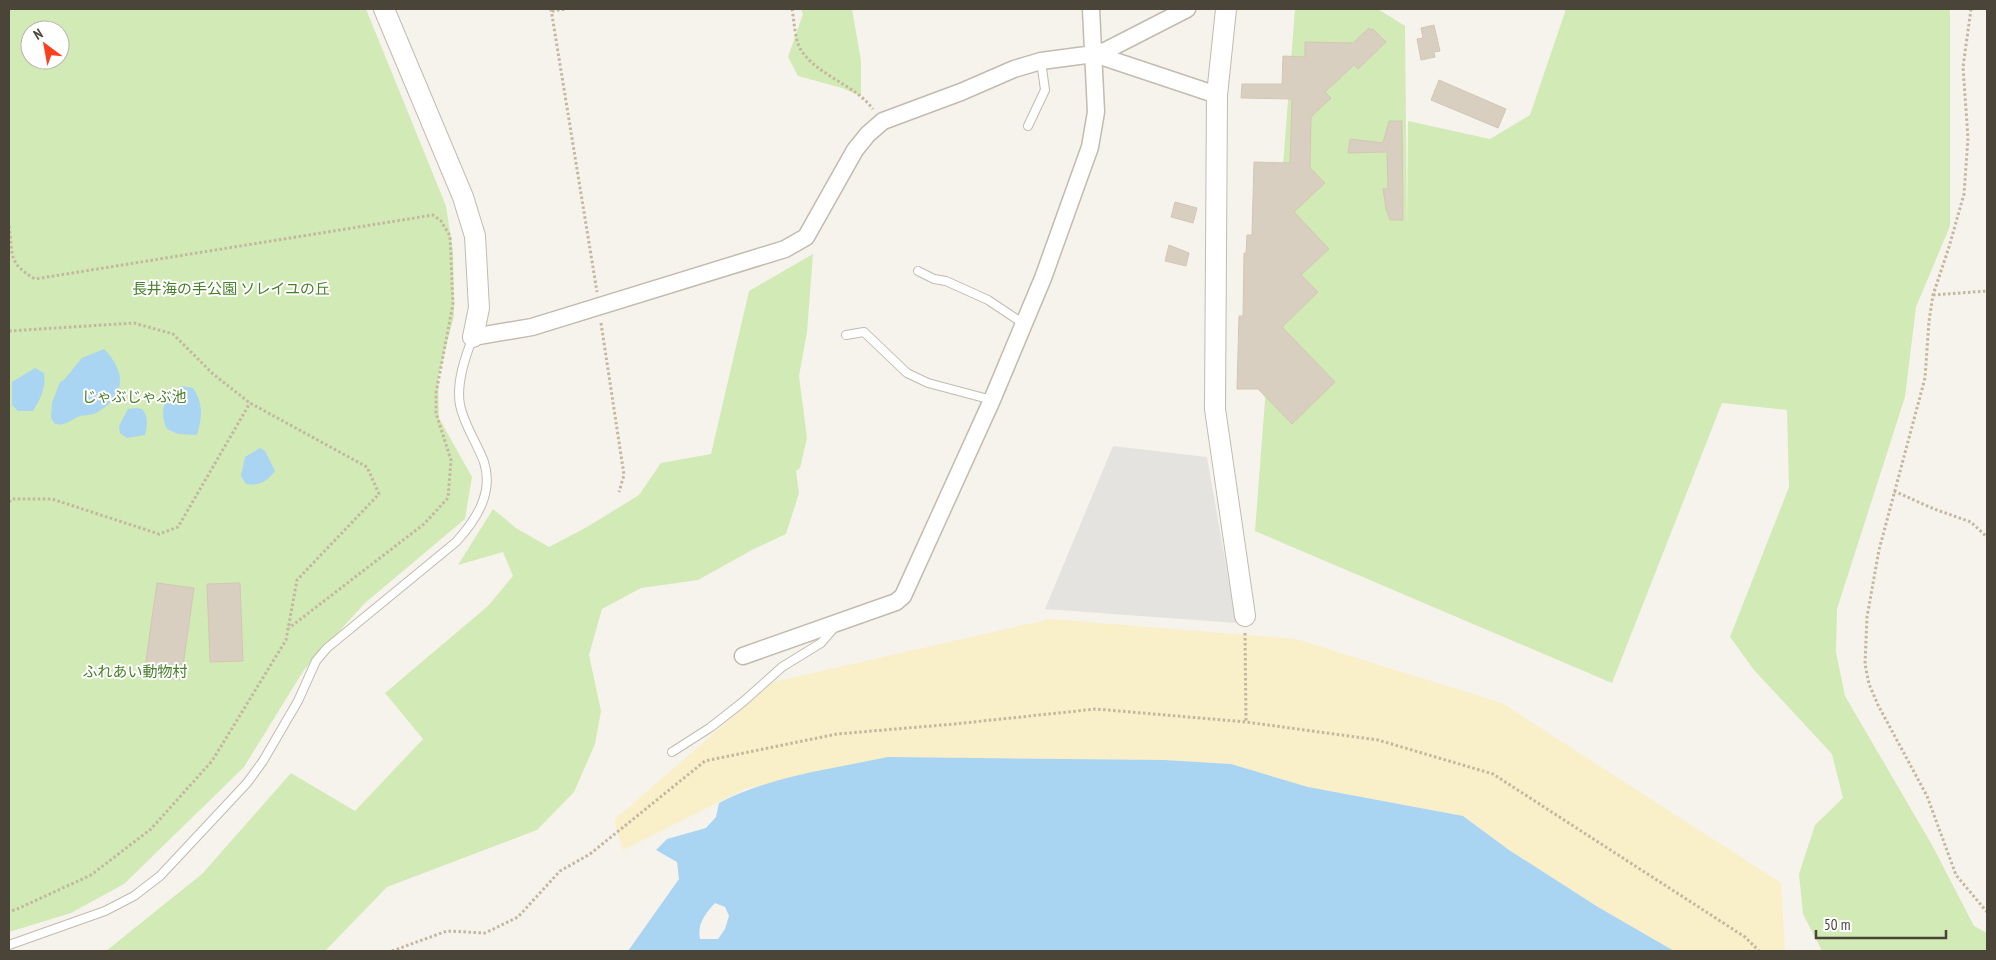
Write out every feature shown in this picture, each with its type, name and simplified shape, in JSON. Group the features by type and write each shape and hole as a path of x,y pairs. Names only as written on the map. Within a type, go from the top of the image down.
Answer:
{"street":[{"path":"384,9 463,197 475,236 479,308 473,337 532,327 599,308 785,249 806,236 855,150 868,134 883,121 961,92 1014,69 1041,61 1105,51 1187,9"},
{"path":"743,656 896,602 903,596 992,400 1024,324 1043,278 1090,147 1096,112 1091,9"},
{"path":"1226,9 1217,95 1215,409 1244,616"},
{"path":"1094,54 1217,95"}],"lane":[{"path":"1028,126 1045,90 1041,61"},
{"path":"918,271 934,280 946,281 988,300 1024,324"},
{"path":"846,335 864,332 907,373 928,383 992,400"},
{"path":"9,945 105,911 134,896 160,876 252,776 298,701 316,661 327,648 456,542 473,523 482,504 486,484 485,470 460,405 459,387 466,355 473,337"},
{"path":"672,752 711,727 782,667 821,644 838,623"}],"path":[{"path":"567,9 552,10 624,475 619,492"},
{"path":"792,9 800,49 813,64 866,99 883,121"},
{"path":"1971,9 1963,67 1968,138 1964,194 1949,248 1933,295 1925,378 1886,519 1867,617 1865,664 1869,684 1893,735 1927,796 1956,875 1987,912"},
{"path":"9,226 14,264 35,279 433,214 441,221 450,236 453,304 436,392 436,413 451,460 448,498 424,524 288,628"},
{"path":"1933,295 1987,291"},
{"path":"9,331 134,323 173,334 213,374 250,403 367,467 379,494 297,580 286,640 212,761 151,829 91,875 9,911"},
{"path":"9,502 12,499 52,499 159,534 178,527 250,403"},
{"path":"1894,491 1934,510 1970,522 1987,537"},
{"path":"1244,616 1246,722"},
{"path":"392,951 447,931 485,933 518,917 560,871 597,849 705,760 838,734 1096,709 1246,722 1378,740 1493,774 1745,937 1759,951"}],"green space":[{"name":"長井海の手公園 ソレイユの丘","path":"9,9 366,9 446,206 453,251 454,316 438,377 439,418 472,477 465,519 365,603 304,670 244,767 124,884 71,913 9,932"},
{"path":"801,9 852,9 861,61 861,96 842,88 798,76 788,57 803,14"},
{"path":"1295,9 1378,9 1405,26 1407,232 1408,121 1490,139 1530,115 1566,9 1950,9 1950,226 1916,307 1905,397 1837,609 1836,652 1845,696 1932,845 1974,926 1987,933 1987,951 1822,951 1803,914 1799,874 1815,825 1843,798 1832,754 1754,670 1730,637 1789,487 1787,410 1722,403 1612,683 1255,531"},
{"path":"813,254 807,332 799,376 807,438 800,468 796,471 799,493 786,534 752,550 698,580 641,588 602,609 589,655 601,711 595,744 574,792 537,830 387,887 325,951 106,951 202,874 291,773 355,811 423,739 385,693 488,606 513,576 503,552 458,565 493,509 516,528 549,547 587,527 639,495 661,463 711,454 749,291"}],"sand":[{"path":"1050,619 1296,639 1502,703 1781,883 1785,951 1674,951 1598,907 1509,850 1463,816 1308,787 1231,764 1164,760 888,757 745,789 623,850 614,820 773,682"}],"shaded area":[{"path":"1113,446 1207,457 1236,623 1045,609"}],"water":[{"path":"104,349 117,366 120,384 118,392 106,407 96,413 80,416 65,423 55,424 51,418 52,403 60,382 64,380 82,358"},
{"path":"35,368 44,373 44,388 41,397 33,411 18,411 12,405 12,382"},
{"path":"182,386 193,388 199,400 201,417 197,435 178,434 167,429 164,423 163,410 167,399 176,389"},
{"path":"128,409 142,409 147,418 145,435 127,438 120,433 119,426"},
{"path":"260,448 265,451 275,471 262,482 246,484 241,476 245,457"},
{"path":"888,757 1164,760 1231,764 1308,787 1463,816 1509,850 1598,907 1674,951 628,951 679,879 677,862 656,850 667,839 706,828 716,817 719,803 759,786 823,770","holes":["715,903 725,907 729,916 725,929 718,939 700,939 701,924 708,911"]}],"building":[{"path":"1434,25 1440,51 1434,52 1435,57 1421,60 1417,39 1423,38 1421,28"},
{"path":"1369,28 1373,29 1386,42 1358,69 1354,65 1325,92 1331,98 1311,117 1310,168 1325,183 1294,212 1329,249 1301,275 1318,292 1282,327 1335,382 1292,424 1258,389 1237,389 1239,316 1243,316 1244,253 1246,253 1247,235 1252,235 1254,162 1290,163 1292,99 1241,98 1242,84 1282,84 1283,56 1305,57 1305,42 1353,43"},
{"path":"1439,80 1506,109 1498,128 1431,100"},
{"path":"1389,121 1402,121 1403,220 1390,220 1386,209 1383,189 1388,189 1387,152 1348,153 1350,139 1383,143"},
{"path":"1175,202 1197,208 1193,223 1171,217"},
{"path":"1169,245 1189,253 1186,266 1165,261"},
{"path":"157,583 194,588 181,680 144,674"},
{"path":"240,583 243,661 210,662 207,584"}],"park label":[{"name":"じゃぶじゃぶ池","path":"134,396"},
{"name":"ふれあい動物村","path":"135,671"}]}
